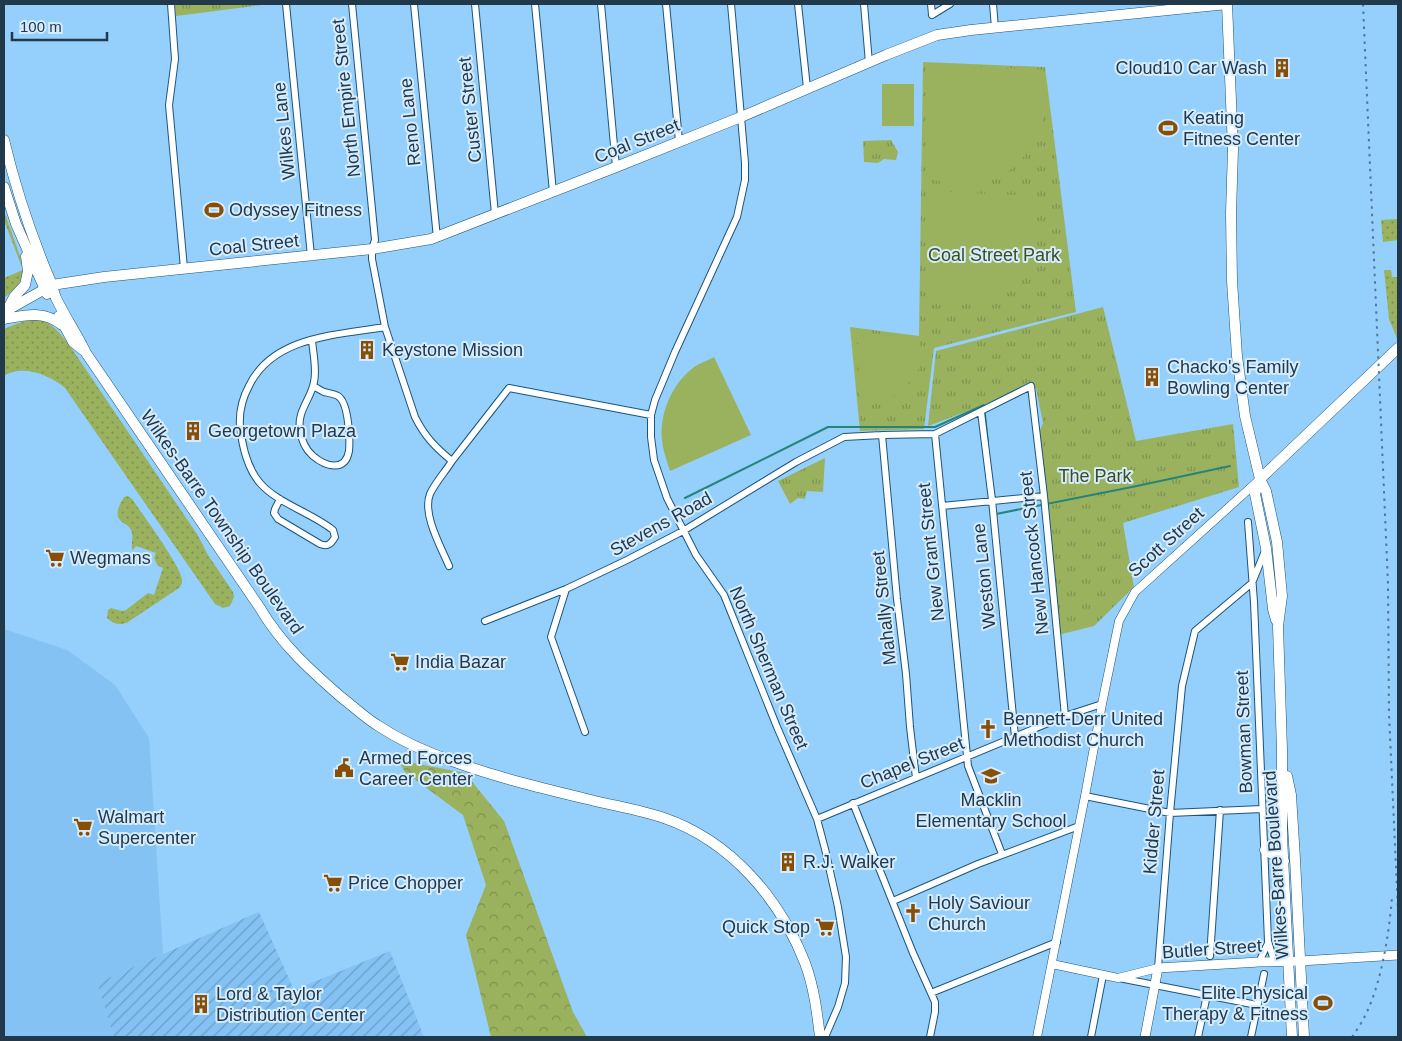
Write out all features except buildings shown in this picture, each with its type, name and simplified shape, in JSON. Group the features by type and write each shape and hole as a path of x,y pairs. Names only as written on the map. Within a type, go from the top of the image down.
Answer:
{"main road":[{"name":"Coal Street","path":"5,313 48,287 104,276 311,256 372,249 437,238 679,142 937,35 1227,4"},
{"path":"1227,4 1233,146 1231,213 1232,281 1245,416 1260,479"},
{"name":"Wilkes-Barre Township Boulevard","path":"4,140 17,191 48,287 80,338 86,353 260,608 270,626 292,653 377,725 416,747 457,763 520,782 665,818 685,827 721,848 757,882 772,900 787,924 805,964 815,1000 820,1037"},
{"name":"Wilkes-Barre Township Boulevard","path":"4,187 25,245 48,287 66,328 73,342 86,353"},
{"path":"25,245 28,271 24,285 14,297 5,313 18,316 40,314 54,318 66,328"},
{"name":"Scott Street","path":"1260,479 1398,348"},
{"name":"Wilkes-Barre Boulevard","path":"1260,479 1255,494 1266,548 1273,609 1278,626"},
{"name":"Wilkes-Barre Boulevard","path":"1260,479 1266,491 1277,542 1282,596 1278,626 1282,750 1282,836 1294,962 1304,1037"},
{"name":"Wilkes-Barre Boulevard","path":"1282,750 1290,795 1294,962 1292,1037"},
{"path":"1265,850 1284,861"},
{"name":"Butler Street","path":"1158,968 1398,956"},
{"name":"Kidder Street","path":"1145,1037 1158,968"}],"street":[{"path":"171,4 175,59 169,105 184,268"},
{"name":"Wilkes Lane","path":"286,4 311,256"},
{"name":"North Empire Street","path":"352,4 375,240 372,249 372,259 385,327 415,417 422,431 435,447 452,461"},
{"name":"Reno Lane","path":"414,4 437,238"},
{"name":"Custer Street","path":"475,4 496,214"},
{"path":"535,4 553,192"},
{"path":"601,4 616,167"},
{"path":"666,4 679,142"},
{"name":"North Sherman Street","path":"731,4 745,180 737,217 655,400 651,437 654,460 667,498 696,555 724,595 777,727 817,819 838,907 846,957 845,983 838,1007 825,1037"},
{"path":"798,4 807,88"},
{"path":"864,4 869,63"},
{"path":"931,4 932,15 950,4"},
{"path":"994,4 995,28"},
{"path":"280,499 274,513 278,520 320,544 328,546 331,544 335,537 333,530 266,489 251,469 240,432 240,417 242,403 252,379 272,357 294,346 312,340 385,327"},
{"path":"312,340 315,377 302,410 299,425 300,432 305,446 314,457 333,466 338,466 343,463 349,451 347,416 344,404 341,398 313,386"},
{"name":"New Hancock Street","path":"981,412 1031,386 1044,496 1065,716"},
{"path":"449,566 432,525 429,510 430,496 452,461 509,388 652,415"},
{"path":"882,435 934,434 981,412"},
{"name":"Weston Lane","path":"981,412 992,500 1015,737"},
{"name":"New Grant Street","path":"934,434 968,766 1002,854"},
{"name":"Stevens Road","path":"485,620 566,589 683,532 796,462 844,437 882,435"},
{"name":"Mahally Street","path":"882,435 916,778"},
{"name":"Scott Street","path":"1037,1037 1119,621 1135,592 1260,479"},
{"path":"942,506 1044,496"},
{"name":"Bowman Street","path":"1248,522 1268,942 1274,961"},
{"name":"Kidder Street","path":"1158,968 1182,686 1195,632 1252,583 1266,548"},
{"path":"566,589 551,637 585,732"},
{"name":"Chapel Street","path":"817,819 1065,716 1102,704"},
{"path":"1085,796 1170,812 1262,809"},
{"path":"853,803 913,953 935,1002 930,1037"},
{"path":"1210,956 1220,810"},
{"path":"893,902 1002,854 1079,826"},
{"path":"931,993 1057,942"},
{"name":"Bowman Street","path":"1259,962 1268,942"},
{"path":"1052,964 1258,1005"},
{"name":"Butler Street","path":"1118,978 1158,968"},
{"path":"1251,1037 1264,974"},
{"path":"1091,1037 1103,975"},
{"path":"1198,1037 1206,995"}],"shaded area":[{"path":"4,629 67,650 115,685 149,738 163,954 97,983 114,1037 4,1037"},
{"path":"259,912 294,990 390,951 424,1037 114,1037 97,983"}],"green space":[{"path":"175,4 269,4 176,16"},
{"name":"Coal Street Park","path":"923,62 1045,67 1076,312 934,348 924,429 860,431 850,327 919,336"},
{"path":"937,65 1043,70 1046,100 1040,130 1027,153 1007,172 977,184 926,179 926,76"},
{"path":"882,84 914,84 914,126 882,126"},
{"path":"891,140 898,152 896,160 884,159 878,163 864,162 863,141"},
{"path":"934,191 1031,196 1033,232 1028,260 1017,285 993,296 969,299 927,298 926,199"},
{"path":"4,211 23,265 23,270 4,220"},
{"path":"1398,219 1398,240 1383,242 1381,220"},
{"path":"23,270 23,276 19,284 4,298 4,278"},
{"path":"1384,270 1391,270 1392,277 1398,277 1398,341 1389,319"},
{"name":"The Park","path":"1103,307 1136,441 1233,424 1239,487 1123,523 1134,587 1094,626 1058,635 1037,438 1043,423 1036,388 1023,390 928,426 936,351"},
{"path":"36,318 55,329 70,346 197,534 208,555 233,592 234,597 230,606 223,608 215,604 65,388 44,375 27,371 19,371 4,376 4,329"},
{"path":"865,335 919,338 919,368 916,376 897,394 889,398 860,397 857,345"},
{"path":"714,357 751,435 670,471 662,441 665,410 679,382 695,366"},
{"path":"825,458 823,492 807,491 805,499 798,498 790,504 778,481"},
{"path":"128,496 169,553 182,581 179,588 128,622 120,624 114,623 107,618 108,610 111,608 122,611 126,610 148,593 154,595 163,568 158,566 154,558 156,553 136,546 132,549 131,530 118,516 119,506 124,497"},
{"path":"398,760 465,773 504,821 573,1012 587,1037 491,1037 466,935 486,885 463,815 405,772"}],"waterway":[{"path":"685,498 828,427 935,427 984,405 988,443"},
{"path":"996,514 1230,466"}],"railway":[{"path":"1363,4 1388,584 1389,714 1398,911"},
{"path":"1352,1037 1372,1001 1387,941 1392,897"}],"place":[{"name":"Cloud10 Car Wash","path":"1282,68"},
{"name":"Keating Fitness Center","path":"1168,128"},
{"name":"Odyssey Fitness","path":"214,210"},
{"name":"Keystone Mission","path":"367,350"},
{"name":"Chacko's Family Bowling Center","path":"1152,377"},
{"name":"Georgetown Plaza","path":"193,431"},
{"name":"Wegmans","path":"55,558"},
{"name":"India Bazar","path":"400,662"},
{"name":"Bennett-Derr United Methodist Church","path":"988,729"},
{"name":"Armed Forces Career Center","path":"344,768"},
{"name":"Macklin Elementary School","path":"991,776"},
{"name":"Walmart Supercenter","path":"83,827"},
{"name":"R.J. Walker","path":"788,862"},
{"name":"Price Chopper","path":"333,883"},
{"name":"Holy Saviour Church","path":"913,913"},
{"name":"Quick Stop","path":"825,927"},
{"name":"Elite Physical Therapy & Fitness","path":"1323,1003"},
{"name":"Lord & Taylor Distribution Center","path":"201,1004"}]}
